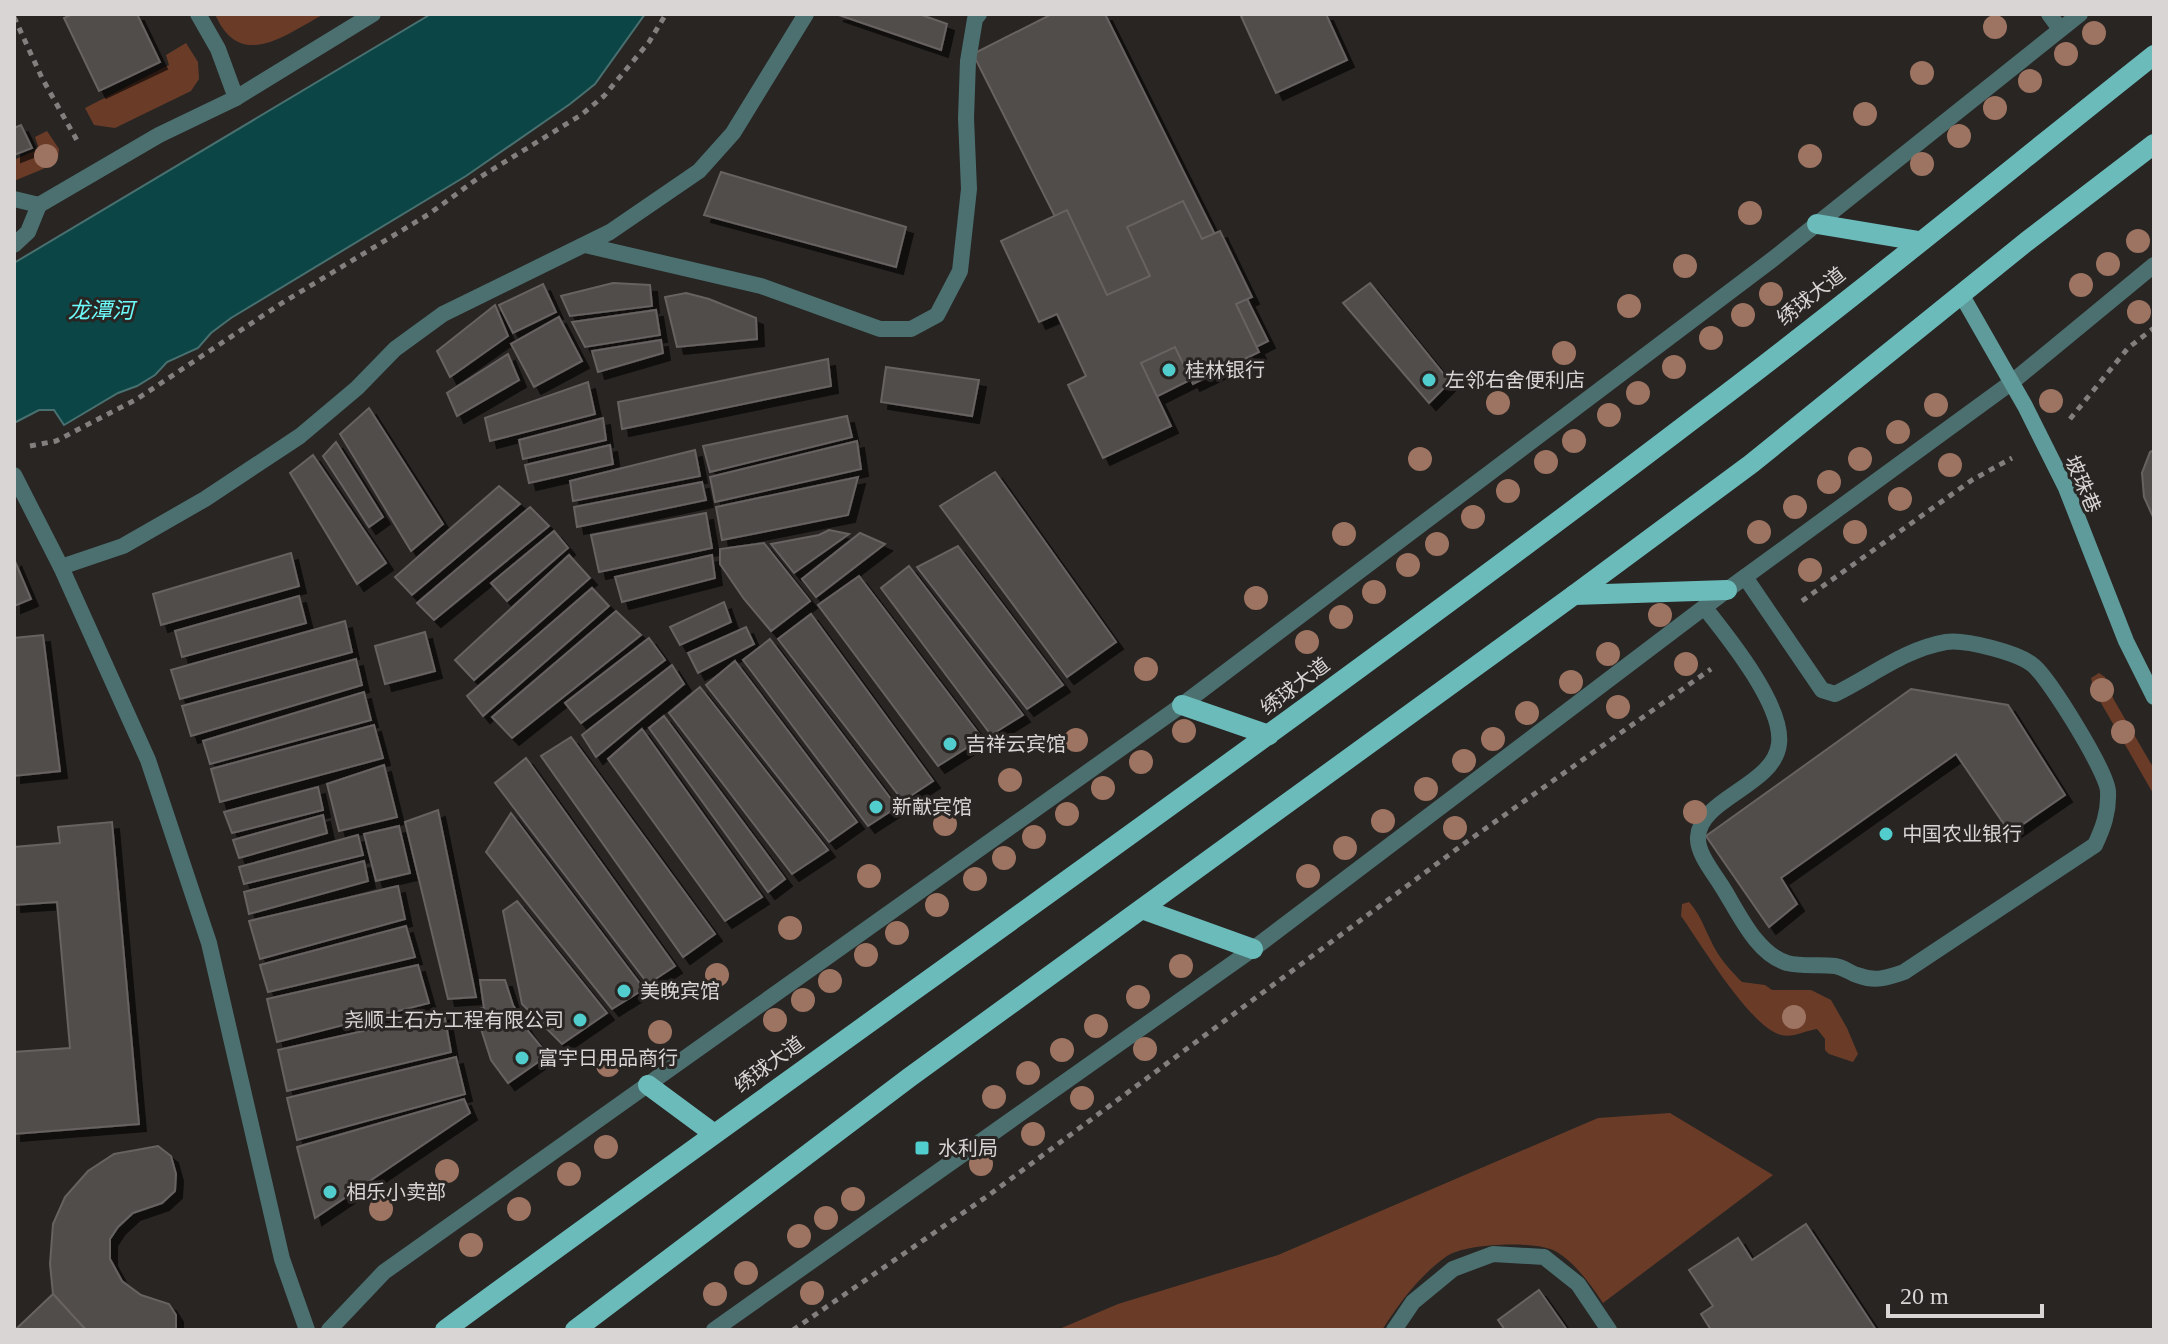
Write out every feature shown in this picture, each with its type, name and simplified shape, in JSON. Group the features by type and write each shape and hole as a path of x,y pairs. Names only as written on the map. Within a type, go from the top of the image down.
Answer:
{"main road":[{"name":"绣球大道","path":"445,1330 713,1133 1269,735 1702,413 2154,55"},
{"path":"575,1330 898,1087 1751,464 1961,294 2154,144"},
{"path":"1817,224 1919,241"},
{"path":"1574,595 1727,590"},
{"path":"1182,705 1269,735"},
{"path":"1142,909 1253,949"},
{"path":"648,1085 713,1133"}],"street":[{"path":"198,14 218,49 236,98"},
{"path":"14,245 28,232 39,205 159,135 236,98 373,14"},
{"path":"61,567 123,546 205,499 300,436 357,388 395,349 443,314 610,232 699,171 733,133 806,14"},
{"path":"585,245 761,286 880,329 911,329 937,315 960,271 969,189 966,118 968,61 975,19 979,14"},
{"path":"2049,14 2060,29"},
{"path":"329,1330 384,1272 1182,705 1817,224 2080,14"},
{"path":"14,199 39,205"},
{"path":"714,1330 1253,949 1727,590 2012,382 2154,265"},
{"name":"坡珠巷","path":"1961,294 2012,382 2066,488 2126,641 2154,697"},
{"path":"14,475 61,567 148,760 209,943 282,1259 307,1330"},
{"path":"1705,608 1738,650 1776,718 1780,742 1774,761 1705,817 1698,837 1705,861 1761,947 1784,962 1837,966 1859,976 1881,980 1904,972 2095,845 2106,822 2109,790 2094,755 2034,665 2001,650 1949,641 1905,655 1835,694 1822,690 1745,577"},
{"path":"1394,1330 1413,1302 1453,1269 1493,1254 1544,1257 1578,1284 1609,1330"}],"path":[{"path":"29,446 56,441 137,399 282,303 429,214 477,179 581,115 604,96 649,42 666,14"},
{"path":"14,17 42,78 76,140 101,169"},
{"path":"1773,621 1972,480 2043,441 2068,421 2128,348 2154,328"},
{"path":"793,1330 989,1195 1478,834 1738,650"}],"shaded area":[{"path":"215,14 324,14 279,39 250,45 237,41 225,32"},
{"path":"186,43 198,62 199,79 191,91 115,128 94,125 85,108 169,65 166,55"},
{"path":"47,131 59,149 58,158 43,169 14,181 14,160 39,149 35,137"},
{"path":"2099,673 2105,677 2114,700 2154,769 2154,795 2093,689 2091,678"},
{"path":"1689,902 1717,952 1742,982 1765,985 1772,990 1811,990 1831,1000 1858,1054 1853,1062 1829,1054 1825,1050 1825,1039 1817,1029 1785,1036 1769,1029 1755,1017 1727,983 1681,916 1682,904"},
{"path":"1670,1113 1773,1175 1603,1303 1577,1269 1557,1252 1534,1246 1502,1245 1470,1248 1447,1256 1411,1290 1382,1330 1057,1330 1118,1304 1278,1255 1598,1118"}],"water":[{"name":"龙潭河","path":"431,14 645,14 595,84 466,176 231,318 198,348 167,362 155,375 137,386 118,393 64,425 54,410 39,410 14,423 14,263"}],"building":[{"path":"73,14 137,14 160,62 99,91 64,18"},
{"path":"836,14 919,14 947,24 941,50"},
{"path":"1052,14 1105,14 1268,341 1148,401 973,54"},
{"path":"1326,14 1347,60 1276,93 1241,16"},
{"path":"21,125 32,148 14,155 14,128"},
{"path":"721,172 906,227 896,267 704,215"},
{"path":"1183,201 1202,239 1220,231 1252,297 1236,304 1259,352 1193,384 1175,347 1141,363 1171,426 1103,458 1068,385 1086,376 1057,314 1039,322 1001,241 1067,210 1107,295 1150,276 1127,227"},
{"path":"613,283 650,285 652,306 570,316 561,296"},
{"path":"1370,283 1450,382 1429,403 1343,303"},
{"path":"543,284 556,312 513,333 499,305"},
{"path":"686,293 756,318 757,339 677,347 665,297"},
{"path":"495,305 508,336 450,377 437,351"},
{"path":"656,310 660,335 585,347 572,322"},
{"path":"559,317 582,361 534,387 511,344"},
{"path":"661,340 663,353 598,372 592,351"},
{"path":"508,354 519,380 457,416 447,393"},
{"path":"828,359 831,386 622,429 618,402"},
{"path":"886,367 979,380 972,416 881,402"},
{"path":"588,382 595,414 490,441 485,418"},
{"path":"369,408 443,524 411,551 340,434"},
{"path":"847,416 852,437 710,472 703,446"},
{"path":"603,418 606,440 523,459 519,440"},
{"path":"857,441 861,469 715,502 710,477"},
{"path":"336,442 383,517 369,527 323,456"},
{"path":"610,445 613,464 529,483 525,465"},
{"path":"695,450 700,476 573,501 570,481"},
{"path":"2154,450 2154,519 2144,497 2142,473 2150,452"},
{"path":"313,455 386,563 357,584 290,473"},
{"path":"995,472 1116,642 1067,677 940,506"},
{"path":"858,477 848,515 722,540 716,507"},
{"path":"702,482 706,500 577,527 574,507"},
{"path":"499,486 520,504 412,595 395,577"},
{"path":"530,507 549,526 434,620 417,603"},
{"path":"706,513 712,548 599,572 591,535"},
{"path":"829,530 849,534 794,573 771,544 819,535"},
{"path":"554,531 568,548 507,601 491,583"},
{"path":"860,533 885,544 816,597 802,579"},
{"path":"764,543 810,601 771,631 720,564 720,549"},
{"path":"958,546 1063,685 1027,709 917,567"},
{"path":"291,553 299,586 161,625 153,594"},
{"path":"569,555 590,578 474,680 455,660"},
{"path":"712,555 715,578 622,602 615,577"},
{"path":"14,559 31,599 14,606"},
{"path":"909,566 1023,715 991,735 881,588"},
{"path":"859,576 982,738 938,766 818,605"},
{"path":"592,588 609,606 483,716 467,696"},
{"path":"299,596 306,623 182,657 175,631"},
{"path":"724,602 731,622 680,645 670,627"},
{"path":"616,611 641,635 512,738 492,717"},
{"path":"811,614 933,781 903,801 778,639"},
{"path":"345,621 352,652 180,699 171,670"},
{"path":"746,627 754,644 698,673 688,653"},
{"path":"425,632 435,671 385,684 375,646"},
{"path":"43,635 60,771 14,776 14,638"},
{"path":"649,638 665,660 581,723 565,703"},
{"path":"770,639 897,807 868,826 743,660"},
{"path":"356,659 362,685 191,736 182,706"},
{"path":"735,661 857,822 829,842 706,685"},
{"path":"672,665 684,684 596,757 582,735"},
{"path":"700,687 828,850 792,874 669,713"},
{"path":"1911,689 2008,705 2065,795 2010,833 1956,754 1781,878 1797,904 1769,927 1706,836"},
{"path":"364,692 371,720 210,764 203,741"},
{"path":"664,716 785,879 768,892 649,728"},
{"path":"374,725 383,758 220,802 211,769"},
{"path":"642,729 762,897 725,921 608,759"},
{"path":"571,737 715,934 683,957 541,756"},
{"path":"526,758 675,966 648,984 495,783"},
{"path":"384,765 397,817 339,831 327,784"},
{"path":"318,787 323,810 232,833 224,812"},
{"path":"438,810 476,997 448,999 405,822"},
{"path":"511,813 644,989 612,1009 486,852"},
{"path":"323,815 327,833 239,858 233,840"},
{"path":"112,822 139,1124 14,1134 14,1052 70,1048 57,902 14,905 14,847 60,843 58,827"},
{"path":"399,826 410,873 376,881 364,834"},
{"path":"358,835 363,855 244,884 239,867"},
{"path":"364,861 368,881 249,914 244,892"},
{"path":"398,886 405,919 260,959 249,921"},
{"path":"517,901 607,1013 562,1044 522,1004 503,911"},
{"path":"406,926 415,957 268,992 260,965"},
{"path":"418,965 429,1003 277,1042 267,999"},
{"path":"480,980 505,980 513,1005 528,1031 548,1055 508,1083 491,1060 475,1010 484,1008"},
{"path":"444,1013 451,1052 287,1091 278,1050"},
{"path":"456,1057 465,1094 297,1140 287,1098"},
{"path":"464,1099 470,1113 315,1218 297,1147"},
{"path":"158,1146 171,1156 176,1174 175,1191 162,1203 133,1213 118,1227 110,1239 110,1259 122,1281 141,1295 169,1304 176,1315 176,1330 86,1330 53,1294 50,1264 53,1224 65,1197 88,1171 114,1154"},
{"path":"1806,1224 1876,1330 1711,1330 1701,1314 1713,1306 1689,1270 1738,1238 1752,1260"},
{"path":"1539,1290 1567,1330 1505,1330 1498,1320"},
{"path":"53,1294 86,1330 15,1330"}],"place":[{"name":"桂林银行","path":"1169,370"},
{"name":"左邻右舍便利店","path":"1429,380"},
{"name":"吉祥云宾馆","path":"950,744"},
{"name":"新献宾馆","path":"876,807"},
{"name":"中国农业银行","path":"1886,834"},
{"name":"美晚宾馆","path":"624,991"},
{"name":"尧顺土石方工程有限公司","path":"580,1020"},
{"name":"富宇日用品商行","path":"522,1058"},
{"name":"水利局","path":"922,1148"},
{"name":"相乐小卖部","path":"330,1192"}]}
